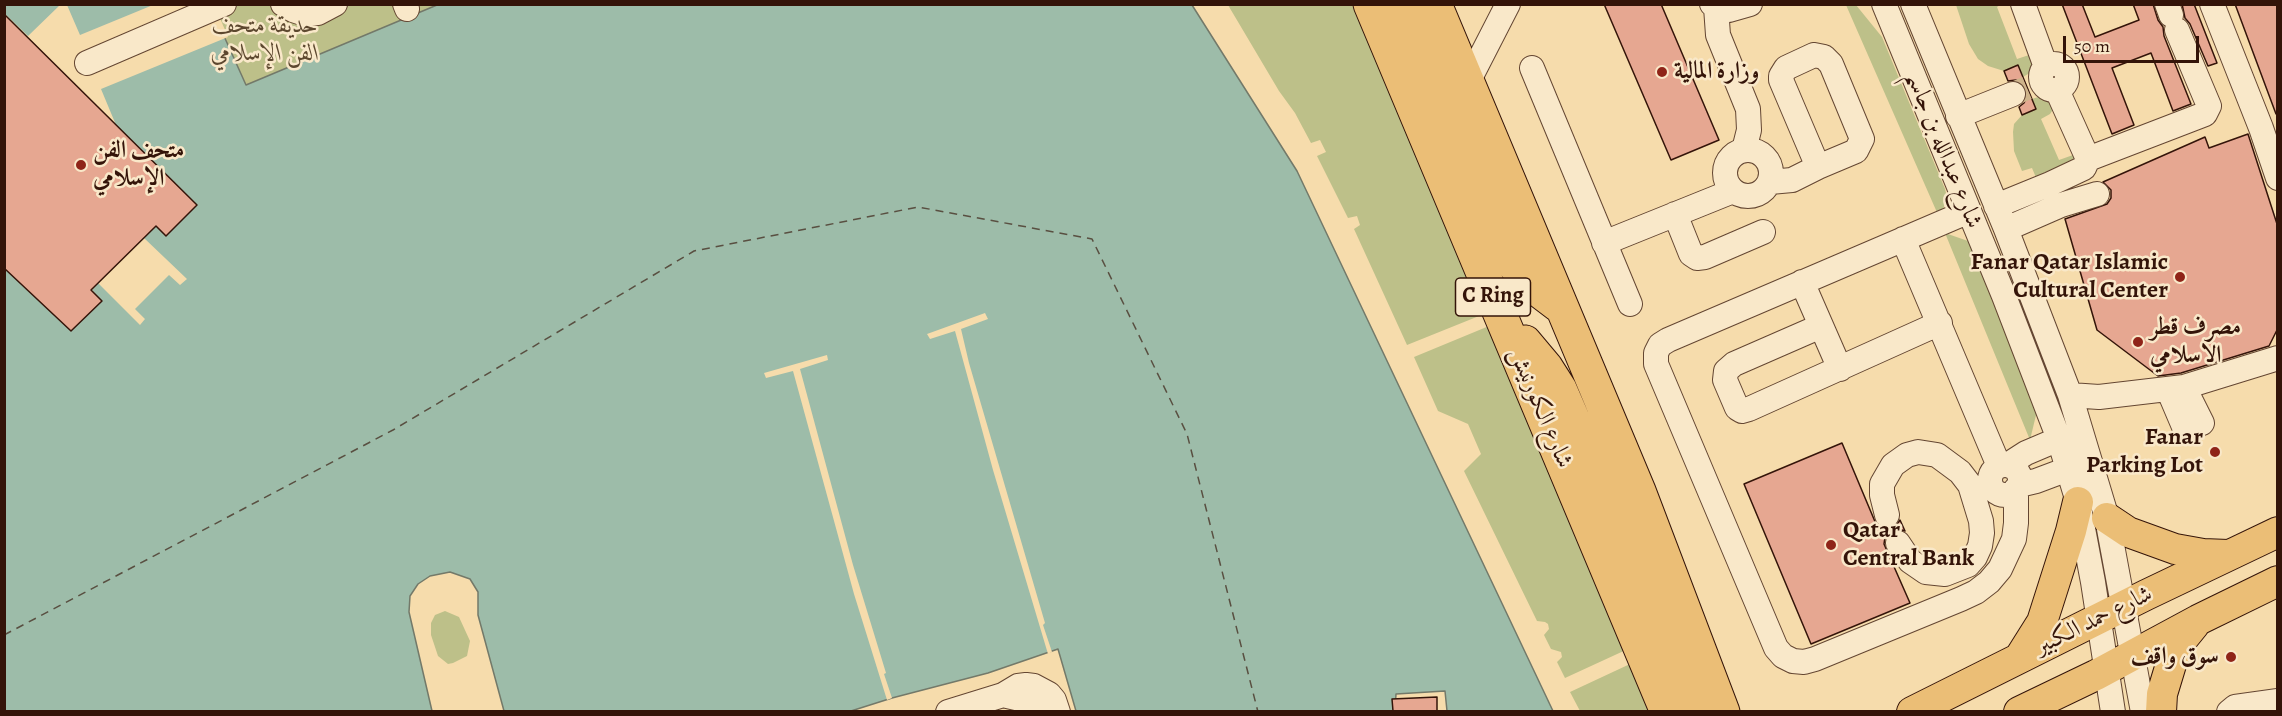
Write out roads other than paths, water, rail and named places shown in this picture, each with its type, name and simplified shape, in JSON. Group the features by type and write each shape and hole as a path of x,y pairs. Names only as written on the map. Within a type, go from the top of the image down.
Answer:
{"highway":[{"name":"شارع الكورنيش","path":"1370,4 1667,711"},
{"path":"1402,4 1506,249 1516,267 1529,283 1562,308"},
{"name":"C Ring","path":"1435,4 1639,491 1719,709"},
{"path":"1501,313 1546,367 1560,389 1669,640 1719,709"}],"main road":[{"path":"2020,657 2042,622 2078,502"},
{"path":"2107,518 2128,532 2175,549 2203,554 2231,555"},
{"name":"شارع حمد الكبير","path":"1912,711 2277,532"},
{"name":"شارع حمد الكبير","path":"2019,711 2134,656 2198,620 2277,581"},
{"path":"2161,711 2162,694 2172,661 2181,641 2198,620"}],"street":[{"path":"283,4 305,14 318,13 335,4"},
{"path":"1467,84 1508,4"},
{"path":"1744,150 1749,130 1748,109 1718,35 1714,6 1729,9 1750,4"},
{"path":"1869,4 1888,14"},
{"path":"2023,4 2037,84 2088,159"},
{"path":"2212,4 2261,128 2277,178"},
{"path":"87,63 221,6"},
{"name":"شارع عبدالله بن جاسم","path":"1918,9 1958,116 2006,229 2070,395 2107,518 2112,613 2107,669 2113,711"},
{"name":"شارع عبدالله بن جاسم","path":"1888,14 2060,439 2112,613 2134,656 2143,711"},
{"path":"1996,206 2084,168 2088,159 2205,114 2209,106 2172,17"},
{"path":"1532,68 1630,304"},
{"path":"1958,116 2037,84"},
{"path":"1748,109 1756,118 1765,138 1769,172 1766,188 1754,196 1739,195 1733,191 1728,184 1726,167 1736,153 1744,150 1758,152 1769,172 1792,180 1818,167"},
{"path":"1604,243 1733,191"},
{"path":"2006,229 2061,205 2097,194"},
{"path":"1903,239 2006,479 2016,523 2008,555 1989,582 1976,592 1815,659 1804,662 1793,661 1783,656 1776,648 1656,364 1656,353 1660,345 1668,340 1802,282 1903,239 1967,212"},
{"path":"1675,214 1691,254 1697,258 1706,257 1763,232"},
{"path":"1802,282 1840,369"},
{"path":"1821,326 1734,364 1726,371 1725,380 1737,408 1742,411 1940,323"},
{"path":"2070,395 2099,397 2176,388 2277,358"},
{"path":"2176,388 2193,426"},
{"path":"2006,479 2012,462 2026,453 2060,439"},
{"path":"1887,515 1882,484 1893,465 1907,456 1918,453 1937,456 1960,472 1973,495 1982,521 1980,546 1968,565 1945,574 1926,572 1910,561 1898,543"},
{"path":"1973,495 2006,479 2036,482 2068,469"},
{"path":"948,711 1003,694 1018,686 1034,686 1049,694 1058,711"},
{"path":"1003,694 1029,701 1040,711"},
{"path":"2229,711 2235,707 2277,701"}],"tunnel":[{"path":"2013,94 2027,88"}],"place":[{"name":"وزارة المالية","path":"1662,72"},
{"name":"متحف الفن الإسلامي","path":"81,165"},
{"name":"Fanar Qatar Islamic Cultural Center","path":"2180,277"},
{"name":"مصرف قطر الاسلامي","path":"2138,342"},
{"name":"Fanar Parking Lot","path":"2215,452"},
{"name":"Qatar Central Bank","path":"1831,545"},
{"name":"سوق واقف","path":"2231,657"}],"park label":[{"name":"حديقة متحف الفن الإسلامي","path":"265,40"}]}
